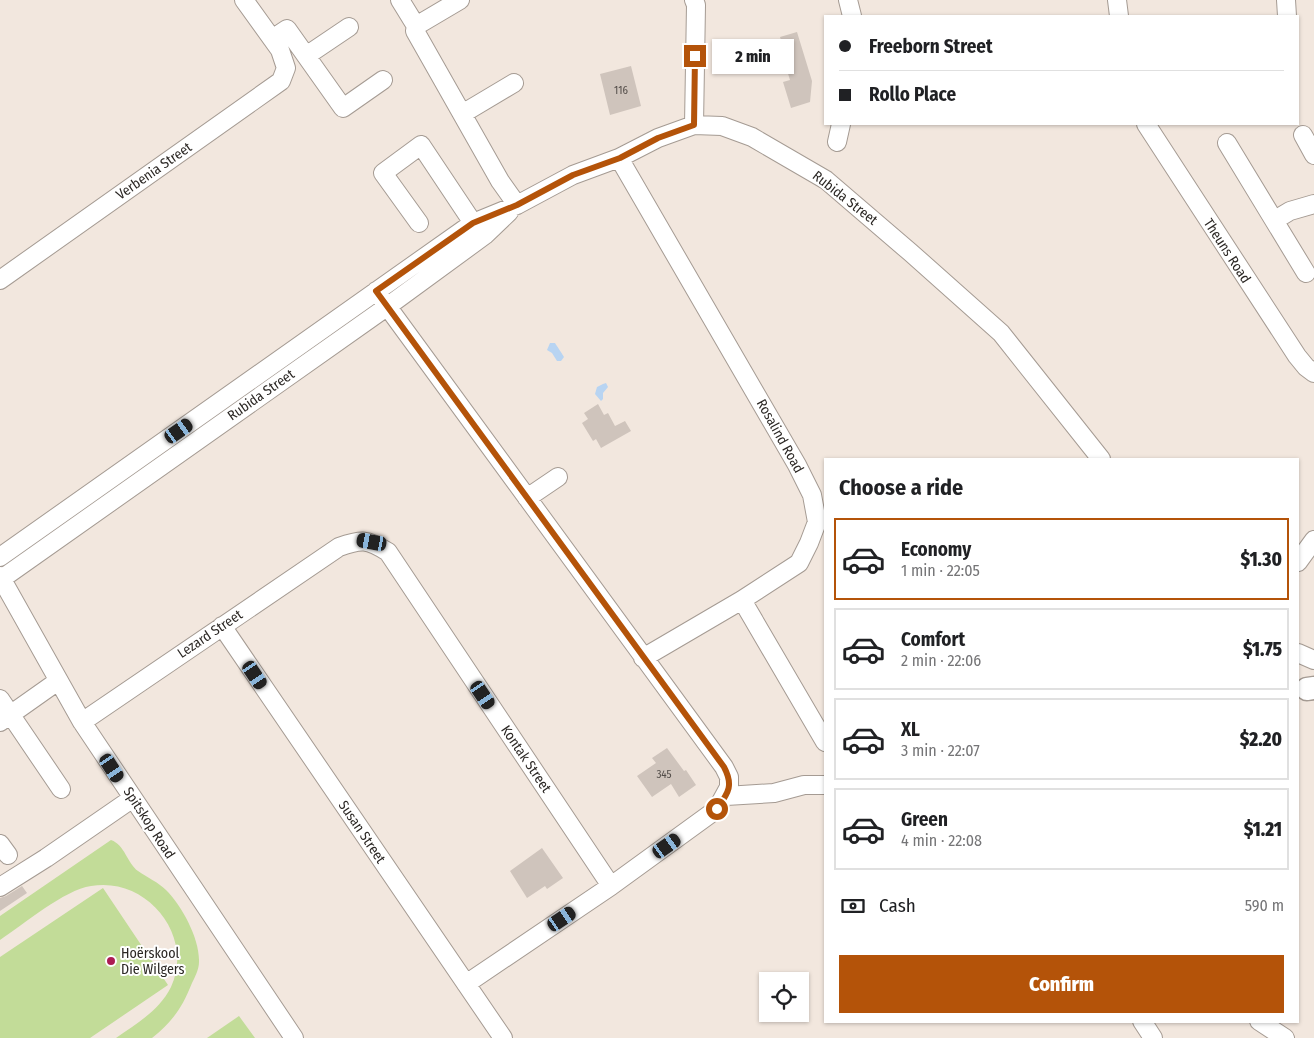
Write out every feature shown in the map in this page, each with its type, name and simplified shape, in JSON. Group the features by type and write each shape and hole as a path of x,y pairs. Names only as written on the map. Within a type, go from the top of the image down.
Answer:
{"street":[{"path":"244,0 276,45 287,29 343,108 384,80"},
{"path":"400,0 416,26 415,31 418,38 500,181 517,205"},
{"path":"416,26 460,0"},
{"path":"694,0 696,4 694,125"},
{"path":"848,0 852,15"},
{"path":"1117,0 1119,15"},
{"path":"1286,0 1287,15"},
{"path":"306,56 349,27"},
{"name":"Verbenia Street","path":"0,280 281,81 286,68 276,45"},
{"path":"462,114 514,84"},
{"name":"Rubida Street","path":"0,557 473,223 517,205 573,175 620,158 658,138 694,125 722,126 752,137 826,180 1001,333 1100,458"},
{"path":"837,142 840,125"},
{"name":"Theuns Road","path":"1147,125 1297,356 1314,373"},
{"path":"1303,135 1314,155"},
{"path":"1227,143 1306,272"},
{"path":"419,223 383,173 421,144 473,223"},
{"name":"Rosalind Road","path":"620,158 797,465 812,495 821,524 798,563 742,600 643,658"},
{"path":"1275,220 1290,210 1314,204"},
{"name":"Rubida Street","path":"1,578 388,306 485,235 517,205"},
{"path":"376,291 724,767 729,777 730,787 717,809 611,886 466,984"},
{"path":"527,498 558,477"},
{"name":"Kontak Street","path":"339,547 362,540 372,542 388,552 611,886"},
{"path":"1299,561 1314,540"},
{"name":"Lezard Street","path":"82,722 339,547"},
{"name":"Spitskop Road","path":"1,578 82,722 294,1038"},
{"path":"742,600 824,740"},
{"name":"Susan Street","path":"222,626 503,1038"},
{"path":"1299,653 1314,660"},
{"path":"6,718 58,681"},
{"path":"0,699 6,718 61,789"},
{"path":"726,796 774,793 804,785 824,785"},
{"path":"0,887 133,798"},
{"path":"1143,1023 1153,1038"},
{"path":"1261,1023 1285,1038"}],"green space":[{"path":"111,840 120,846 134,868 160,885 172,897 189,923 197,943 199,953 198,970 184,1000 166,1026 152,1038 116,1038 154,1010 171,987 177,967 176,948 171,930 161,913 147,900 130,890 111,885 91,886 80,889 57,901 0,940 0,916"},
{"path":"103,888 168,985 90,1038 0,1038 0,957"},
{"path":"239,1016 255,1038 207,1038"}],"water":[{"path":"550,343 555,343 564,357 561,361 557,361 552,353 547,350"},
{"path":"606,383 608,387 603,393 601,401 595,394 597,387"}],"building":[{"path":"797,32 812,81 810,102 791,108 783,82 790,80 785,64 788,63 780,37"},
{"path":"631,66 641,106 610,115 600,74"},
{"path":"598,404 604,415 608,413 615,426 625,421 631,431 601,448 596,439 593,441 582,423 588,419 584,413"},
{"path":"667,748 696,785 679,797 671,784 652,797 637,776 656,763 652,758"},
{"path":"542,848 563,878 547,889 545,886 527,898 510,871"},
{"path":"22,886 27,893 0,911 0,898"}],"place":[{"name":"Hoërskool Die Wilgers","path":"111,961"}],"route":[{"path":"695,56 694,125 658,138 620,158 573,175 517,205 473,223 376,291 724,767 729,777 730,787 717,809"}]}
